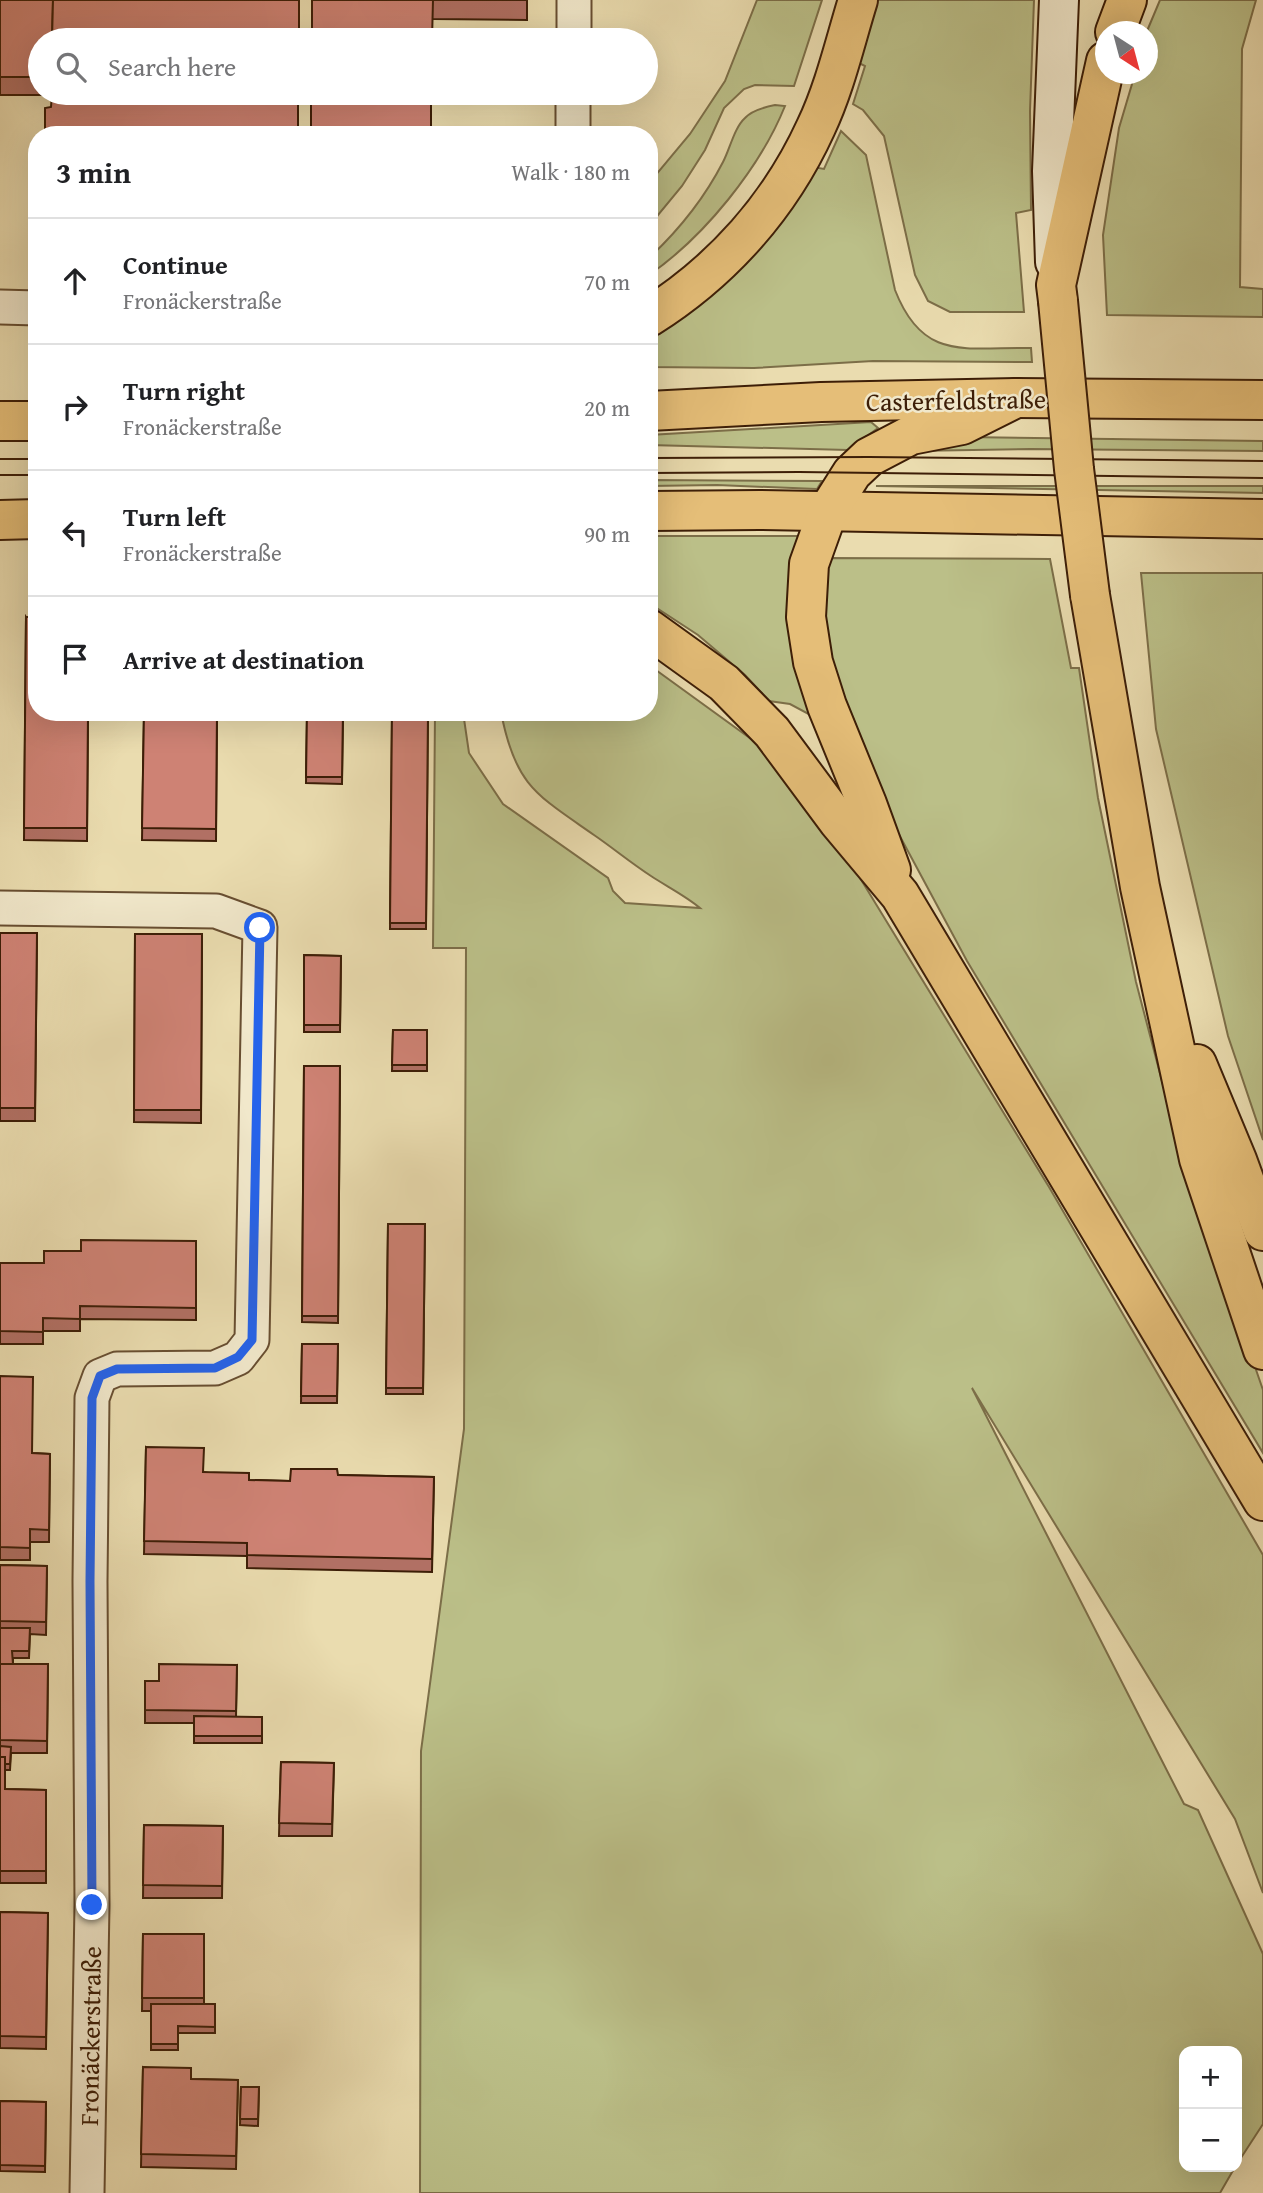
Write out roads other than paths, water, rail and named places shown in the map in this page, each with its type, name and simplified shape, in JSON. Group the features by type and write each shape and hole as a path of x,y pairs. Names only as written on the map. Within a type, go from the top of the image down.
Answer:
{"main road":[{"path":"658,311 678,299 727,257 777,199 816,127 831,90 858,0"},
{"path":"1119,21 1126,0"},
{"path":"1100,84 1057,293 1074,469 1090,595 1140,887 1199,1158 1263,1350"},
{"path":"900,895 827,706 813,662 806,617 809,564 828,511 852,473 869,457 911,435 962,425 1016,398"},
{"name":"Casterfeldstraße","path":"658,411 821,402 1016,398 1263,400"},
{"path":"0,421 28,421"},
{"path":"658,511 828,511 1263,519"},
{"path":"0,520 28,519"},
{"path":"658,635 724,683 772,732 838,821 900,895 1263,1502"},
{"path":"1162,982 1237,1160 1263,1231"}],"street":[{"path":"574,0 574,28"},
{"path":"1057,293 1052,171 1059,0"},
{"path":"573,105 573,126"},
{"path":"0,307 28,308"},
{"name":"Fronäckerstraße","path":"0,908 216,911 260,928 252,1340 238,1357 215,1368 117,1369 100,1376 92,1398 92,1905 87,2193"}],"tram line":[{"path":"658,458 1263,461"},
{"path":"0,459 28,459"},
{"path":"658,473 799,472 1263,478"},
{"path":"0,475 28,475"}]}
